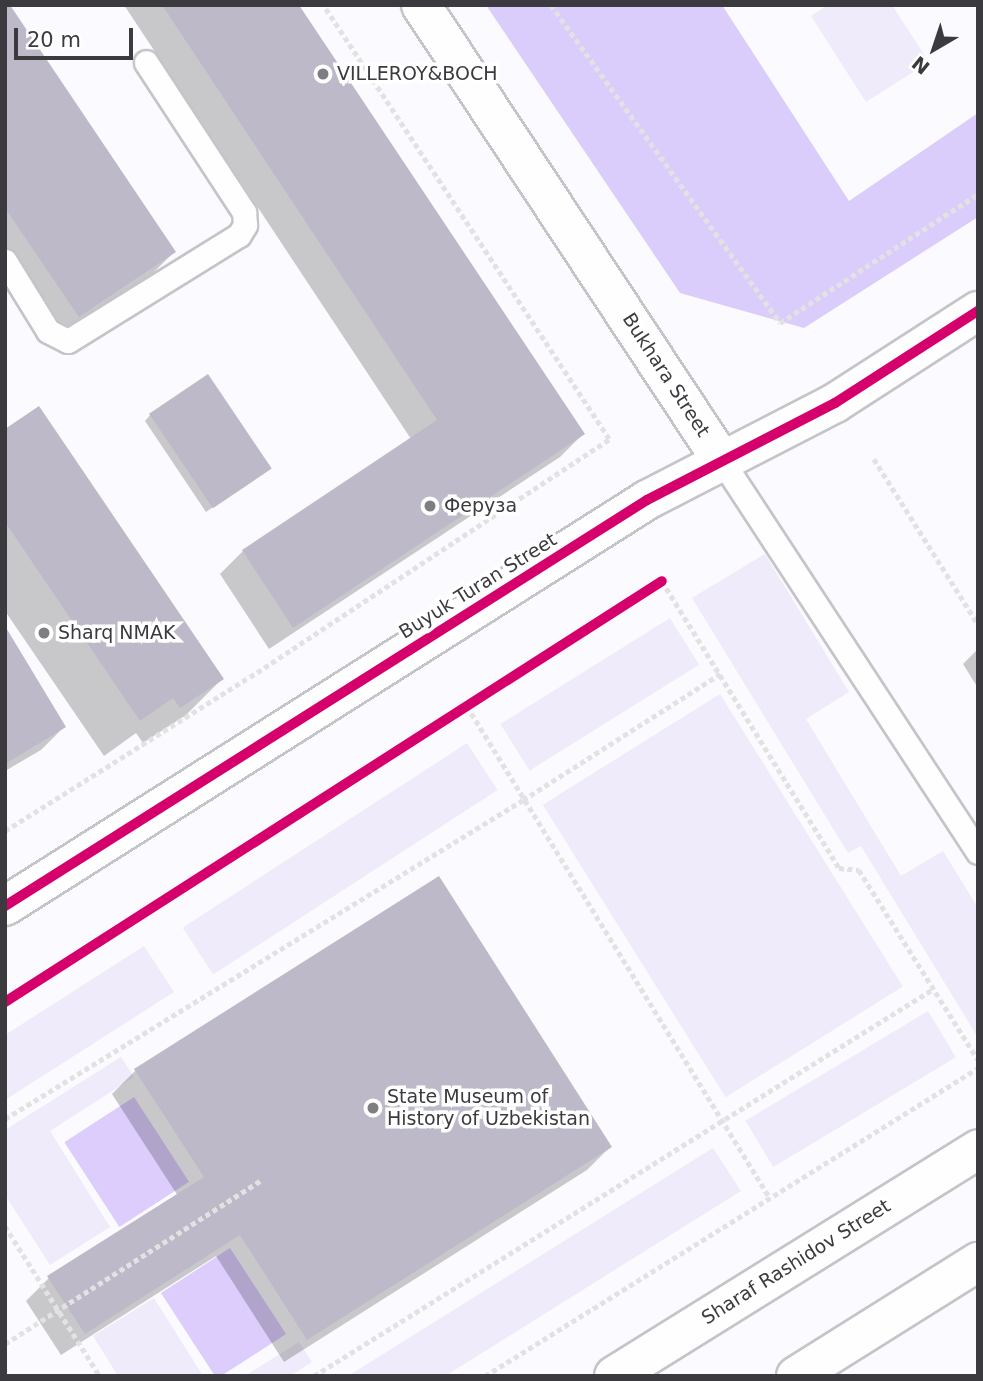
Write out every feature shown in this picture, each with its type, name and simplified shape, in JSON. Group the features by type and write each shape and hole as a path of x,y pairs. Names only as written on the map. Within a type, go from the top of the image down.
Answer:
{"street":[{"name":"Bukhara Street","path":"421,5 722,461"},
{"name":"Buyuk Turan Street","path":"5,906 647,500 835,403 978,312"},
{"name":"Sharaf Rashidov Street","path":"614,1376 978,1149"},
{"path":"796,1376 978,1262"}],"lane":[{"path":"5,261 48,331 68,341 239,235 245,225 244,212 146,62"},
{"name":"Bukhara Street","path":"722,461 978,852"}],"path":[{"path":"5,831 250,677 609,439 323,5"},
{"path":"551,5 780,323 978,194"},
{"path":"874,459 978,624"},
{"path":"5,1002 663,581 839,868 859,870 978,1060"},
{"path":"5,1119 523,800 720,674"},
{"path":"467,706 770,1198"},
{"path":"314,1376 933,989"},
{"path":"485,1376 978,1069"},
{"path":"5,1344 261,1180"},
{"path":"5,1226 100,1376"}],"shaded area":[{"path":"486,5 722,5 849,201 978,113 978,217 804,328 680,293"},
{"path":"828,5 892,5 929,62 866,102 811,16"},
{"path":"765,554 849,692 806,719 901,876 943,851 978,908 977,1036 861,846 848,853 692,598"},
{"path":"670,618 699,665 530,771 500,724"},
{"path":"720,694 903,987 726,1097 543,805"},
{"path":"467,743 497,790 213,975 183,928"},
{"path":"144,946 174,992 5,1100 5,1035"},
{"path":"928,1011 956,1057 773,1167 745,1121"},
{"path":"121,1057 134,1077 50,1131 110,1227 50,1265 5,1195 5,1130"},
{"path":"134,1097 189,1182 119,1227 64,1142"},
{"path":"713,1148 741,1191 445,1376 348,1376"},
{"path":"230,1248 286,1334 221,1376 215,1376 161,1293"},
{"path":"154,1298 203,1376 118,1376 93,1336"},
{"path":"299,1342 312,1362 290,1376 245,1376"}],"building":[{"path":"5,5 10,5 176,252 79,317 5,208"},
{"path":"162,5 299,5 585,434 293,628 242,550 437,420"},
{"path":"208,374 272,469 213,508 149,414"},
{"path":"39,406 224,679 180,708 173,698 140,721 5,522 5,429"},
{"path":"5,626 66,727 5,764"},
{"name":"State Museum of History of Uzbekistan","path":"439,876 612,1147 307,1340 240,1235 85,1334 47,1276 204,1177 134,1069"}],"cycle path":[{"path":"5,906 647,500 835,403 978,311"},
{"path":"5,1002 662,581"}],"place":[{"name":"VILLEROY&BOCH","path":"323,74"},
{"name":"Феруза","path":"430,506"},
{"name":"Sharq NMAK","path":"44,633"},
{"name":"State Museum of History of Uzbekistan","path":"373,1108"}]}
